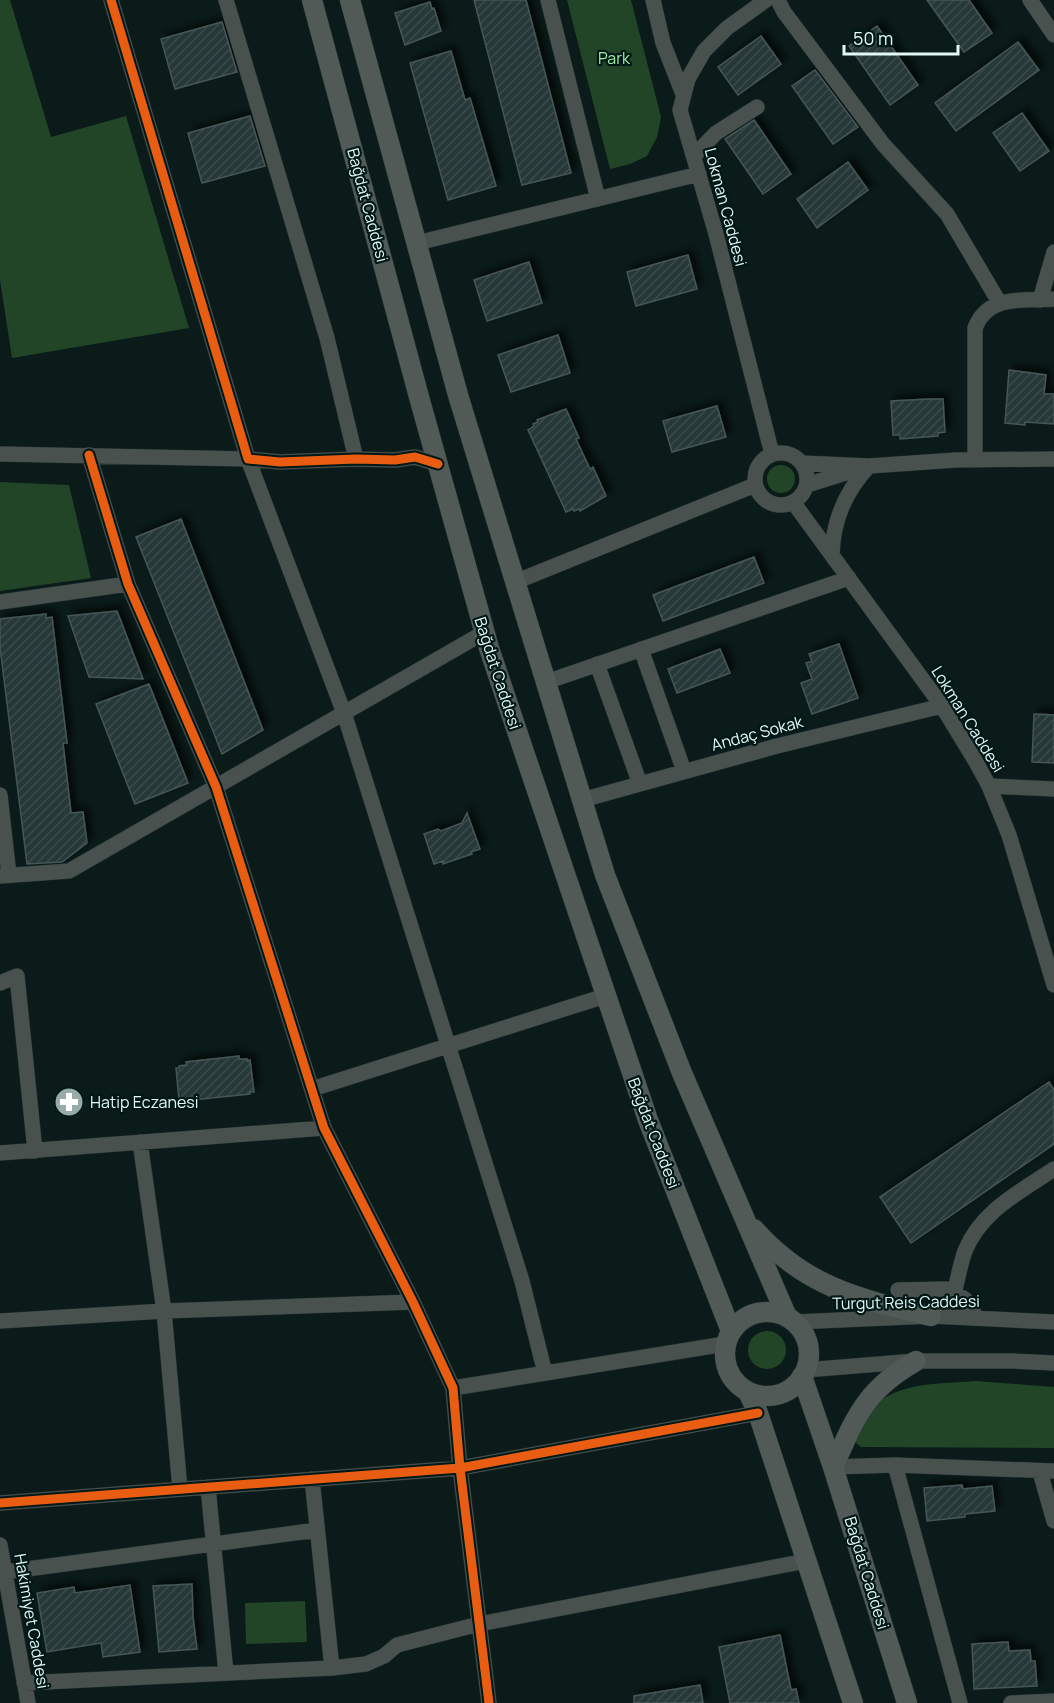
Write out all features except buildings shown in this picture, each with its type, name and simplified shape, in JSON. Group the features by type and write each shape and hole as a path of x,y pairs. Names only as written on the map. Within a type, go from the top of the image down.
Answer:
{"main road":[{"name":"Bağdat Caddesi","path":"312,0 485,632 605,996 728,1337"},
{"path":"351,0 458,394 605,875 643,974 743,1214 791,1319 807,1339 808,1360 804,1373 794,1386 778,1394 760,1395 748,1392 737,1384 728,1372 724,1358 728,1337 738,1322 756,1312 777,1313 791,1319"},
{"path":"743,1214 778,1254 824,1285 861,1298 931,1316"},
{"path":"833,1467 848,1432 866,1402 889,1379 916,1361"},
{"name":"Bağdat Caddesi","path":"804,1373 907,1703"},
{"path":"748,1392 758,1413 853,1703"}],"street":[{"path":"111,0 248,459 344,713 450,1046 522,1281 545,1373"},
{"path":"226,0 327,338 356,459"},
{"path":"548,0 598,199"},
{"path":"653,0 663,43 683,94"},
{"name":"Lokman Caddesi","path":"766,0 727,28 709,45 695,65 683,94 680,110 699,174 772,454"},
{"path":"778,0 784,12 883,144 947,214 999,302"},
{"path":"1030,0 1054,35"},
{"path":"694,156 716,133 757,106"},
{"path":"417,243 699,174"},
{"path":"975,460 975,328 984,312 999,302 1047,300 1054,252"},
{"path":"783,452 802,463 806,470 807,485 804,492 793,502 786,505 771,503 759,494 755,485 755,473 762,460 772,454 783,452"},
{"path":"0,454 248,459 280,462 395,460 415,457 438,464"},
{"path":"89,455 128,584 216,787 324,1128 413,1302 453,1388 460,1468 489,1703"},
{"path":"802,463 869,466 975,460 1054,459"},
{"path":"807,485 869,466"},
{"path":"832,555 832,540 839,510 852,486 869,466"},
{"path":"515,582 755,485"},
{"name":"Lokman Caddesi","path":"793,502 942,706 989,786 1009,835 1053,979"},
{"path":"546,682 849,578"},
{"path":"0,602 128,584"},
{"path":"0,795 4,876 69,871 485,632"},
{"path":"641,649 684,771"},
{"path":"597,664 640,784"},
{"name":"Andaç Sokak","path":"582,801 777,746 942,706"},
{"path":"989,786 1054,789"},
{"path":"0,983 17,976 35,1151"},
{"path":"312,1089 605,996"},
{"path":"0,1154 324,1128"},
{"path":"140,1142 164,1311 180,1489"},
{"path":"954,1293 966,1249 983,1222 999,1206 1054,1169"},
{"path":"898,1290 939,1288 954,1293 965,1299 976,1318"},
{"path":"0,1321 164,1311 413,1302"},
{"name":"Turgut Reis Caddesi","path":"791,1319 931,1316 1054,1322"},
{"path":"453,1388 545,1373 728,1337"},
{"path":"804,1373 916,1361 1054,1363"},
{"path":"0,1503 460,1468 758,1413"},
{"path":"833,1467 895,1465 1047,1471 1054,1521"},
{"path":"895,1465 960,1703"},
{"path":"312,1479 332,1668"},
{"path":"208,1487 226,1673"},
{"path":"4,1578 213,1544 317,1530"},
{"name":"Hakimiyet Caddesi","path":"0,1545 24,1683 23,1702"},
{"path":"24,1683 332,1668 366,1664 384,1656 397,1645 479,1624 806,1561"},
{"path":"1011,1703 1054,1701"}],"green space":[{"path":"0,0 10,0 51,137 126,116 189,328 12,358 0,280"},
{"name":"Park","path":"567,0 631,0 661,117 657,137 647,156 630,164 610,169"},
{"path":"781,465 791,469 795,479 791,489 781,493 771,489 767,479 771,469"},
{"path":"0,482 69,485 91,578 0,591"},
{"path":"767,1331 780,1337 786,1350 780,1363 767,1369 754,1363 748,1350 754,1337"},
{"path":"976,1381 1054,1387 1054,1448 861,1447 855,1442 872,1408 894,1393 907,1388"},
{"path":"305,1601 307,1642 246,1644 245,1603"}],"cycle path":[{"path":"111,0 248,459 280,462 395,460 415,457 438,464"},
{"path":"89,455 128,584 216,787 324,1128 413,1302 453,1388 460,1468 489,1703"},
{"path":"0,1503 460,1468 758,1413"}],"place":[{"name":"Hatip Eczanesi","path":"69,1102"}]}
